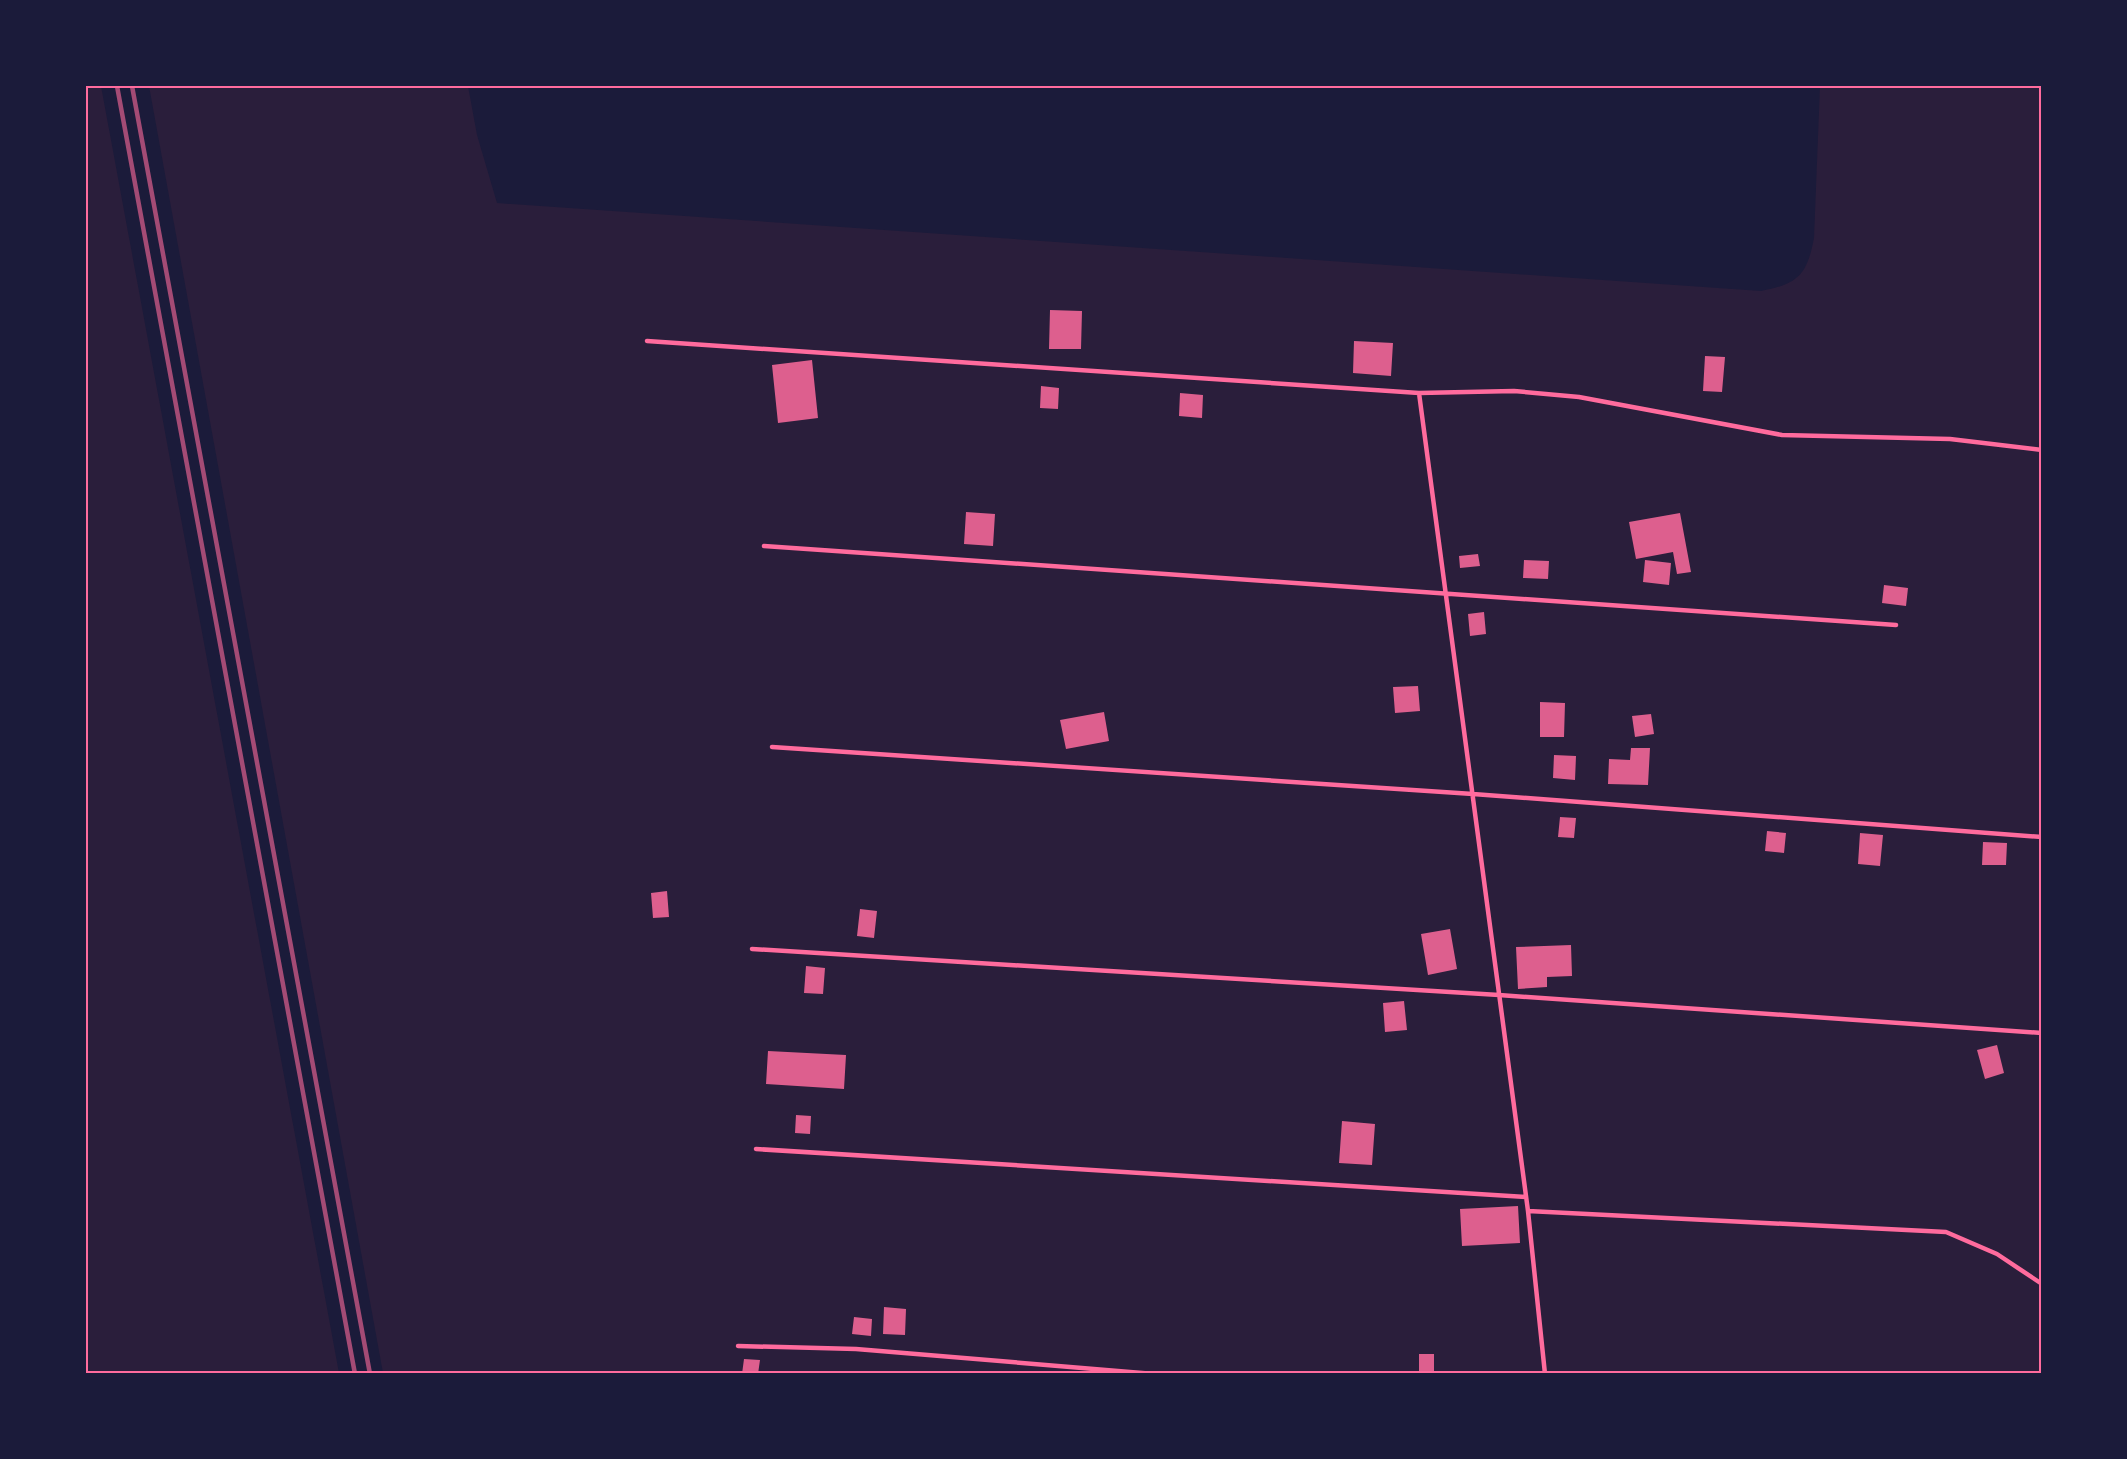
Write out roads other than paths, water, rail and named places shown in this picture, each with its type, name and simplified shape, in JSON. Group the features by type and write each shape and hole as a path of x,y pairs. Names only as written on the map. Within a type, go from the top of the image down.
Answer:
{"lane":[{"path":"647,341 1419,393 1514,391 1601,401 1782,435 1930,438 2042,450"},
{"path":"1419,393 1528,1211 1545,1374"},
{"path":"764,546 1896,624"},
{"path":"772,747 1473,794 2042,837"},
{"path":"752,950 1499,995 2042,1034"},
{"path":"756,1149 1526,1197"},
{"path":"1528,1211 1946,1232 1997,1254 2042,1284"},
{"path":"738,1346 856,1349 1154,1374"}],"railway":[{"path":"117,86 355,1374"},
{"path":"132,86 370,1374"}]}
